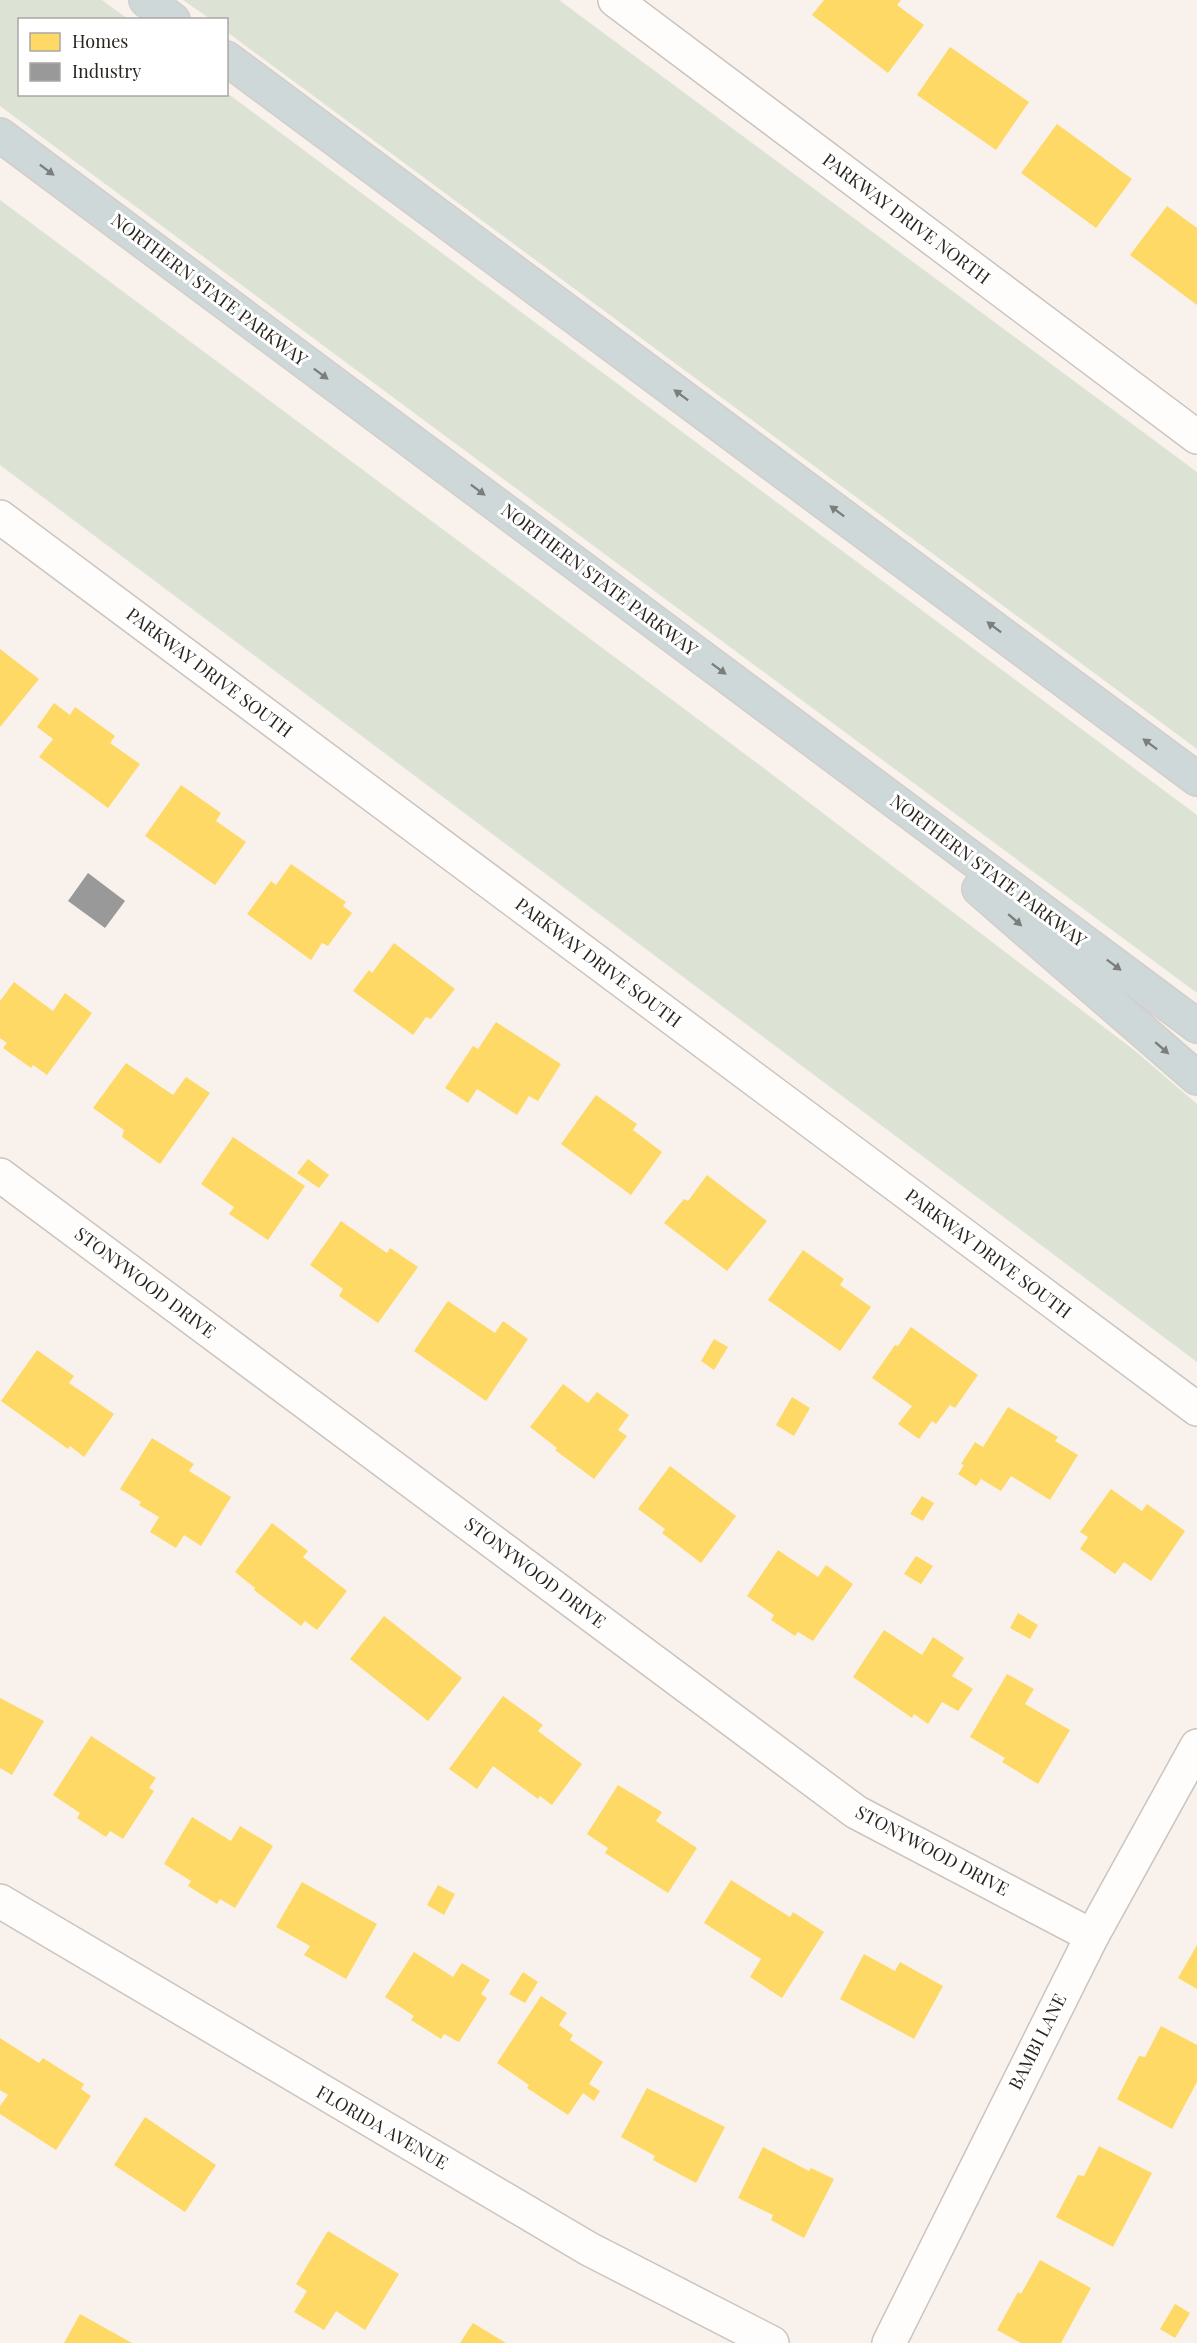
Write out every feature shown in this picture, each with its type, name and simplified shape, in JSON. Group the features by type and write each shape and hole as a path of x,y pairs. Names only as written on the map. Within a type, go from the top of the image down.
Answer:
{"highway":[{"path":"146,0 170,18"},
{"path":"228,59 1197,779"},
{"name":"NORTHERN STATE PARKWAY","path":"0,135 1197,1026"},
{"path":"781,716 1197,1078"}],"street":[{"name":"PARKWAY DRIVE NORTH","path":"615,0 1197,437"},
{"name":"PARKWAY DRIVE SOUTH","path":"0,517 1197,1409"},
{"name":"STONYWOOD DRIVE","path":"0,1175 856,1812 1092,1936"},
{"name":"BAMBI LANE","path":"889,2343 1092,1936 1197,1746"},
{"name":"FLORIDA AVENUE","path":"0,1901 589,2249 772,2343"}],"shaded area":[{"path":"0,0 102,0 127,18 18,18 18,96 228,96 228,94 1197,815 1197,993 0,106"},
{"path":"183,0 559,0 1197,472 1197,749 228,33 228,18 209,18"},
{"path":"0,200 761,766 1134,1050 1197,1104 1197,1362 0,465"}],"building: Homes":[{"path":"824,0 901,0 897,5 924,25 888,73 812,15"},
{"path":"950,47 1029,102 996,150 917,95"},
{"path":"1057,124 1132,179 1096,228 1021,173"},
{"path":"1167,206 1197,228 1197,305 1130,255"},
{"path":"0,649 39,679 0,727"},
{"path":"54,703 70,715 75,707 115,736 110,743 140,764 108,808 39,757 53,739 37,727"},
{"path":"181,785 221,813 216,821 246,842 215,885 145,836"},
{"path":"291,864 346,902 343,906 352,913 328,946 322,943 311,960 247,914 271,881 276,885"},
{"path":"394,943 455,989 431,1019 426,1017 413,1035 353,991 369,970 372,973"},
{"path":"14,982 53,1011 65,993 92,1013 47,1075 33,1065 31,1068 3,1048 7,1043 0,1038 0,1001"},
{"path":"496,1022 561,1064 538,1101 529,1096 517,1115 477,1089 468,1103 445,1088 473,1046 478,1049"},
{"path":"126,1063 173,1095 186,1077 210,1093 160,1164 122,1137 124,1130 93,1108"},
{"path":"596,1095 637,1124 633,1130 662,1152 631,1195 561,1144"},
{"path":"233,1137 305,1186 268,1240 229,1214 234,1207 201,1184"},
{"path":"308,1159 329,1175 319,1188 297,1173"},
{"path":"707,1175 767,1221 727,1271 664,1223 684,1199 688,1201"},
{"path":"341,1221 387,1253 390,1248 418,1267 378,1323 339,1296 343,1289 310,1265"},
{"path":"803,1250 844,1279 840,1285 871,1307 840,1351 768,1300"},
{"path":"448,1301 495,1333 503,1321 528,1339 486,1401 414,1351"},
{"path":"911,1327 978,1375 955,1408 950,1405 936,1424 932,1421 919,1439 898,1424 912,1406 872,1378"},
{"path":"714,1339 728,1347 714,1370 701,1361"},
{"path":"37,1350 74,1376 69,1383 114,1414 84,1457 70,1446 68,1449 1,1401"},
{"path":"563,1384 588,1403 597,1392 629,1415 618,1430 627,1436 594,1479 555,1450 557,1448 530,1427"},
{"path":"792,1397 810,1408 794,1436 776,1425"},
{"path":"1008,1407 1058,1437 1055,1441 1078,1455 1050,1500 1011,1476 1001,1491 981,1479 976,1486 958,1474 964,1465 961,1464 975,1442 983,1447"},
{"path":"152,1438 194,1464 189,1471 231,1497 201,1546 184,1535 176,1548 150,1532 159,1517 139,1505 141,1502 120,1489"},
{"path":"670,1466 736,1516 701,1563 662,1533 665,1529 638,1509"},
{"path":"1111,1489 1142,1511 1147,1504 1185,1531 1151,1581 1124,1562 1115,1574 1080,1549 1088,1537 1080,1532"},
{"path":"922,1496 934,1503 923,1521 910,1514"},
{"path":"272,1523 308,1551 303,1557 347,1591 317,1630 305,1621 301,1626 254,1590 255,1588 235,1572"},
{"path":"778,1550 818,1577 826,1565 853,1584 813,1641 798,1632 795,1636 771,1620 774,1615 747,1596"},
{"path":"916,1556 933,1566 921,1584 904,1574"},
{"path":"1018,1613 1038,1625 1030,1639 1010,1628"},
{"path":"384,1616 462,1678 428,1721 350,1659"},
{"path":"884,1630 922,1655 933,1637 964,1658 952,1676 973,1689 958,1711 942,1702 928,1724 914,1714 912,1718 853,1677"},
{"path":"1007,1674 1034,1689 1025,1704 1070,1730 1038,1784 1002,1762 1005,1758 970,1737"},
{"path":"503,1696 543,1725 538,1731 582,1764 552,1805 540,1796 538,1799 493,1766 477,1789 449,1769"},
{"path":"0,1698 44,1721 12,1775 0,1768"},
{"path":"91,1736 156,1778 149,1788 154,1791 123,1839 110,1831 106,1837 77,1818 80,1813 53,1795"},
{"path":"618,1785 662,1812 656,1821 697,1848 668,1893 605,1853 608,1848 587,1834"},
{"path":"192,1817 231,1841 240,1826 273,1846 235,1908 220,1899 217,1904 188,1886 191,1881 164,1864"},
{"path":"731,1880 790,1917 793,1912 824,1932 782,1998 750,1977 761,1959 704,1923"},
{"path":"302,1882 377,1924 346,1979 304,1955 310,1946 276,1927"},
{"path":"438,1885 455,1894 444,1915 427,1905"},
{"path":"1197,1945 1197,1989 1178,1978"},
{"path":"414,1952 453,1977 462,1963 490,1980 481,1994 487,1998 459,2042 444,2034 441,2039 411,2020 414,2016 385,1997"},
{"path":"864,1954 895,1971 900,1962 943,1986 914,2039 840,1999"},
{"path":"523,1972 538,1982 525,2003 509,1994"},
{"path":"541,1996 567,2013 559,2025 573,2035 570,2040 603,2062 589,2084 600,2091 594,2101 583,2093 568,2115 527,2088 529,2085 497,2063"},
{"path":"1161,2026 1197,2045 1197,2082 1172,2129 1117,2099 1139,2056 1145,2057"},
{"path":"0,2038 39,2063 43,2058 84,2084 81,2089 91,2096 56,2150 0,2114 0,2106 8,2095 0,2090"},
{"path":"647,2088 725,2127 696,2183 653,2160 655,2156 621,2137"},
{"path":"145,2117 216,2165 185,2212 114,2165"},
{"path":"1099,2146 1152,2173 1113,2247 1056,2217 1078,2175 1084,2176"},
{"path":"763,2147 809,2171 811,2168 834,2179 804,2238 771,2220 773,2215 738,2198"},
{"path":"328,2231 399,2274 365,2330 336,2311 324,2330 294,2312 307,2291 296,2284"},
{"path":"1040,2260 1091,2288 1061,2343 1021,2343 997,2330 1018,2292 1021,2294"},
{"path":"1175,2304 1190,2313 1175,2338 1160,2329"},
{"path":"80,2314 132,2343 64,2343"},
{"path":"473,2323 506,2343 460,2343"}],"building: Industry":[{"path":"88,873 125,901 105,928 68,901"}]}
